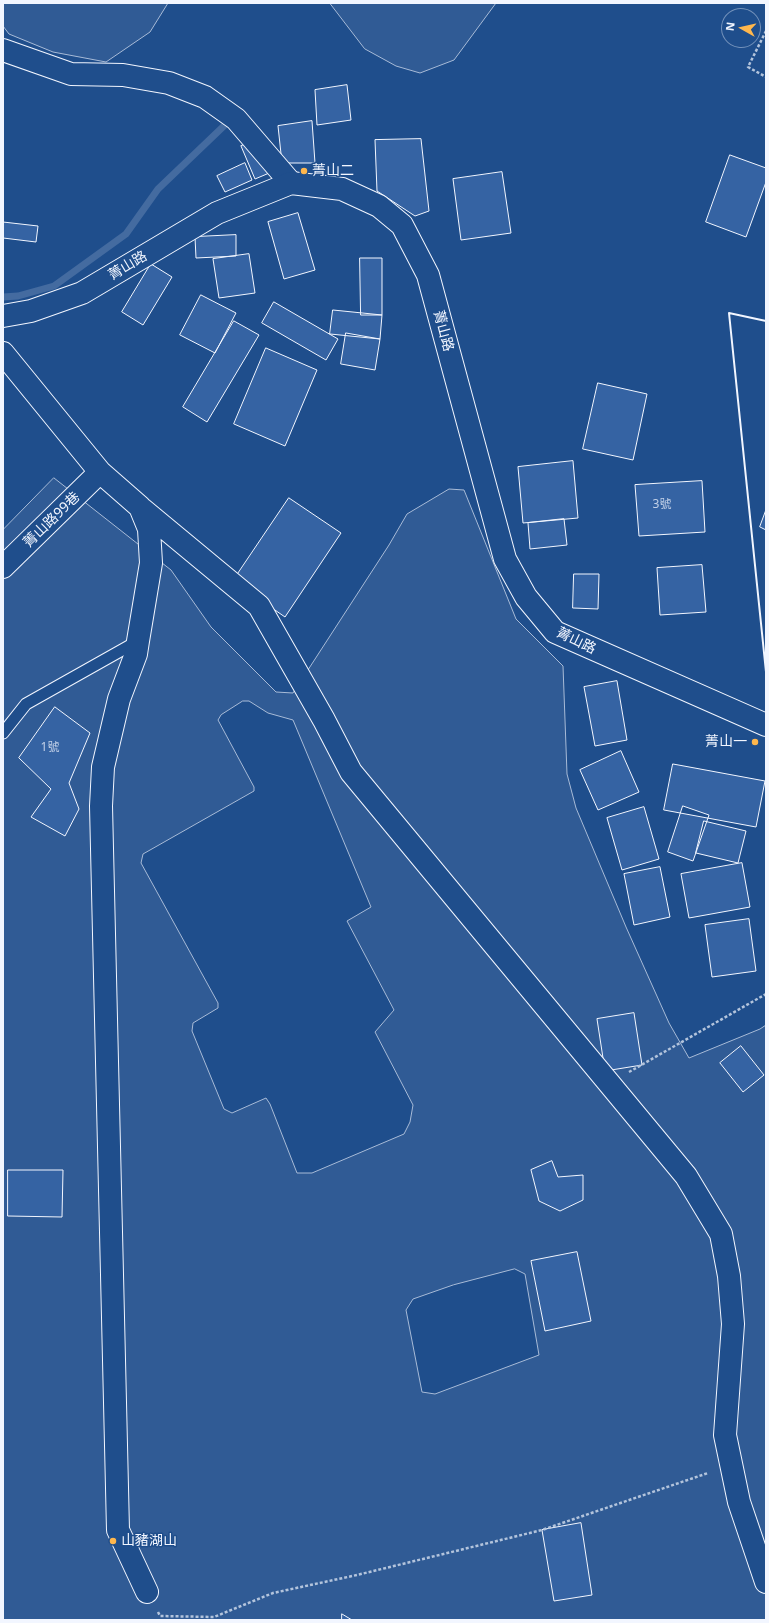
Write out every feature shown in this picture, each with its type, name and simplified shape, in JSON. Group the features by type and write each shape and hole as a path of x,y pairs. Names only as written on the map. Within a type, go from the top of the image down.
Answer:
{"street":[{"path":"3,50 71,74 123,75 169,83 205,97 236,119 291,183"},
{"name":"菁山路","path":"3,316 31,311 82,293 217,213 291,183 342,189 379,206 402,225 428,276 505,559 526,597 555,632 766,725"},
{"path":"3,353 100,472 259,606 321,713 351,772 686,1176 721,1234 730,1276 733,1324 725,1435 739,1502 766,1582"},
{"name":"菁山路99巷","path":"3,567 100,472"},
{"path":"140,507 149,529 151,563 136,654 119,699 103,767 101,806 118,1530 147,1592"}],"lane":[{"path":"3,733 26,704 138,641"}],"path":[{"path":"766,31 748,67 766,77"},
{"path":"609,1084 766,994"},
{"path":"147,1592 160,1616 214,1617 273,1593 357,1575 542,1530 732,1465"}],"shaded area":[{"path":"3,3 168,3 150,32 106,62 53,52 9,34 3,26"},
{"path":"330,3 496,3 454,60 420,73 396,66 365,49"},
{"path":"54,478 171,570 211,627 276,692 293,693 389,545 407,514 449,489 464,490 516,619 563,666 567,774 576,808 626,927 669,1023 689,1058 760,1029 766,1025 766,1620 3,1620 3,530","holes":["243,701 249,701 268,713 293,720 371,907 347,921 394,1010 375,1032 413,1105 410,1122 404,1134 312,1173 297,1173 270,1104 266,1098 232,1113 224,1109 192,1031 193,1023 218,1008 218,1003 141,863 143,854 254,791 254,787 218,720 221,715","515,1269 525,1274 539,1355 435,1394 422,1392 406,1310 413,1299 453,1285"]}],"building":[{"path":"347,85 351,120 317,125 315,90"},
{"path":"312,121 315,163 282,163 278,126"},
{"path":"421,139 429,211 415,216 377,191 375,140"},
{"path":"250,143 274,171 255,179 241,146"},
{"path":"730,155 766,168 766,182 746,237 706,222"},
{"path":"245,163 252,180 225,192 217,176"},
{"path":"502,172 511,233 461,240 453,179"},
{"path":"298,213 315,270 284,279 268,222"},
{"path":"3,222 38,226 36,242 3,238"},
{"path":"236,235 236,256 196,258 195,237"},
{"path":"249,254 255,293 219,298 213,259"},
{"path":"360,258 382,258 382,315 361,315"},
{"path":"151,264 172,277 143,325 122,312"},
{"path":"201,295 236,313 215,353 180,335"},
{"path":"274,302 338,339 326,360 262,323"},
{"path":"333,310 382,315 380,339 330,334"},
{"path":"234,321 259,335 207,422 183,407"},
{"path":"346,333 380,339 375,370 341,364"},
{"path":"266,348 317,370 285,446 234,424"},
{"path":"598,383 647,394 633,460 583,449"},
{"path":"573,461 578,518 523,523 518,467"},
{"path":"702,481 705,532 639,536 635,485"},
{"path":"289,498 341,533 285,617 233,581"},
{"path":"766,510 766,530 760,527"},
{"path":"564,519 567,545 530,549 528,523"},
{"path":"702,565 706,612 660,615 657,568"},
{"path":"574,574 599,574 598,609 573,608"},
{"path":"617,681 627,740 595,746 584,687"},
{"path":"55,707 90,733 69,783 79,809 65,836 31,817 51,789 19,758"},
{"path":"621,751 639,792 598,810 580,770"},
{"path":"673,764 765,781 756,827 664,810"},
{"path":"683,806 709,815 693,861 668,852"},
{"path":"644,807 659,859 622,870 607,818"},
{"path":"704,821 746,831 738,863 696,853"},
{"path":"742,863 750,907 689,918 681,874"},
{"path":"660,867 670,917 634,925 624,874"},
{"path":"749,919 756,971 712,977 705,925"},
{"path":"634,1013 642,1065 605,1071 597,1019"},
{"path":"741,1046 764,1075 743,1092 720,1063"},
{"path":"552,1161 558,1177 583,1175 583,1200 560,1211 539,1201 531,1170"},
{"path":"8,1170 63,1170 62,1217 8,1216"},
{"path":"577,1252 591,1321 545,1331 531,1261"},
{"path":"581,1523 592,1595 554,1601 542,1530"},
{"path":"342,1614 352,1620 342,1620"}],"waterway":[{"path":"3,297 18,296 54,286 126,234 158,189 227,123"}],"wall":[{"path":"766,321 729,313 766,672"}],"place":[{"name":"菁山二","path":"304,171"},
{"name":"菁山一","path":"755,742"},
{"name":"山豬湖山","path":"113,1541"}]}
